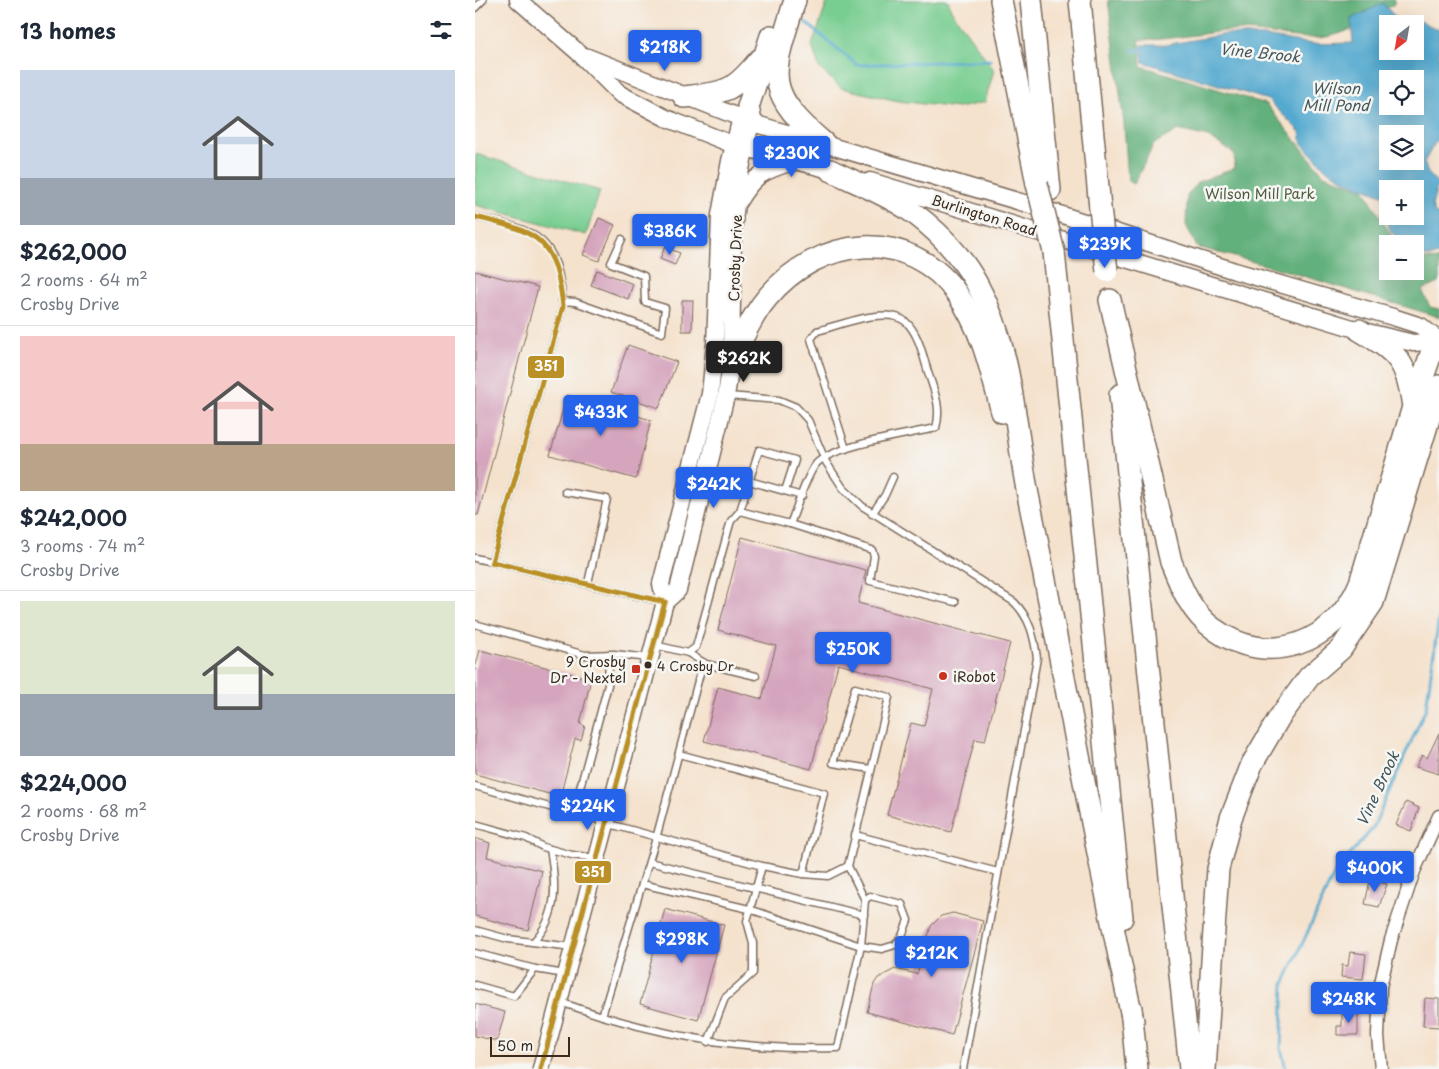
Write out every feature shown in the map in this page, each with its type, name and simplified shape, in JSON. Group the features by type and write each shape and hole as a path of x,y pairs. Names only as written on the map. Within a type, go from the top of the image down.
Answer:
{"highway":[{"path":"747,116 782,0"},
{"path":"795,0 777,62 777,80 783,101 796,118 825,144"},
{"path":"1001,0 1044,187 1054,252 1137,1069"},
{"path":"1031,0 1044,187"},
{"path":"1080,0 1190,1069"},
{"path":"684,97 729,89 741,82 766,52"},
{"path":"830,170 907,208 934,231 955,253 976,282 994,316 1003,347 1023,472 1073,716 1101,875 1133,1021"},
{"path":"731,364 746,332 767,298 785,280 807,263 832,252 853,247 883,248 912,256 943,278 957,294 972,318 989,363 1011,447 1023,472"},
{"path":"1110,300 1171,562 1184,594 1196,612 1213,629 1234,640 1257,647 1280,648 1305,641 1325,632 1343,615 1354,599 1413,407 1431,354 1439,341"},
{"path":"1359,330 1385,345 1402,363 1410,380 1413,407"},
{"path":"1205,1069 1217,869 1231,818 1252,764 1279,718 1309,677 1341,649 1373,602 1439,386"}],"main road":[{"name":"Burlington Road","path":"518,0 579,53 620,94 665,118 740,147 830,170 1359,330 1413,344 1439,341"},
{"name":"Burlington Road","path":"579,53 684,97 747,116 825,144 1041,208 1235,271 1421,326 1439,341"},
{"name":"Crosby Drive","path":"718,395 715,345 721,215 747,116"},
{"name":"Crosby Drive","path":"541,1069 665,602 677,590 718,395 731,364 733,232 737,204 740,147"},
{"path":"737,204 748,186 760,174 793,162"}],"street":[{"path":"1381,1069 1378,1036 1380,987 1391,940 1415,871 1439,816"}],"lane":[{"path":"475,8 483,0"},
{"path":"475,217 522,230 547,245 558,266 562,301 548,364 492,562"},
{"path":"562,301 575,302 662,333 665,308 645,302 644,276 611,262 622,239"},
{"path":"790,524 814,467 823,457 846,449 936,428 939,407 917,336 906,322 894,317 876,315 817,331 811,339 846,449"},
{"path":"718,395 755,400 779,400 796,407 808,420 823,457 843,488 872,514 1014,602 1025,614 1035,638 1037,658 963,1069"},
{"path":"687,653 696,647 731,521 740,511 759,450 795,460 785,490"},
{"path":"872,514 885,495 893,476"},
{"path":"749,481 802,496"},
{"path":"565,492 607,499 588,583"},
{"path":"740,511 790,524 872,550 874,556 870,581 955,602"},
{"path":"475,558 665,602"},
{"path":"475,624 585,655 652,652 687,653 703,662 756,676"},
{"path":"574,810 608,685 609,654"},
{"path":"602,1016 657,835 703,662"},
{"path":"559,1001 602,1016 665,1034 708,1042 771,1048 838,1048 861,946 865,900 847,866 889,697 855,688 833,763 871,769"},
{"path":"679,754 824,793 803,874"},
{"path":"475,786 560,810 574,810 606,823 657,835 762,866 803,874 828,876 847,866"},
{"path":"475,824 526,838 550,849 572,855 597,858"},
{"path":"855,835 998,872"},
{"path":"534,941 546,926 553,903 554,874 550,849"},
{"path":"649,862 864,916"},
{"path":"708,1042 725,998 753,973 753,944 747,921 762,866"},
{"path":"642,884 749,909 861,946 882,949 895,945 902,936 908,920 902,904 870,896 865,900"},
{"path":"475,930 508,939 574,947"},
{"path":"475,953 535,969 566,974"},
{"path":"475,984 514,996 535,969"}],"green space":[{"path":"828,0 948,0 951,10 994,70 985,102 958,108 898,101 841,88 819,68 812,45"},
{"name":"Wilson Mill Park","path":"1108,0 1394,0 1394,4 1356,27 1325,37 1303,38 1259,32 1226,31 1139,40 1141,66 1266,104 1324,175 1364,189 1379,215 1379,225 1385,225 1391,235 1379,235 1379,280 1424,280 1424,259 1439,260 1439,283 1422,290 1430,307 1439,309 1439,317 1280,269 1197,247 1186,225 1187,196 1198,182 1235,168 1234,153 1208,137 1178,130 1154,144 1134,184 1128,181 1124,124"},
{"path":"476,154 600,191 586,235 475,205"}],"water":[{"name":"Wilson Mill Pond","path":"1383,3 1393,15 1379,15 1379,60 1424,60 1424,23 1439,30 1439,136 1424,162 1428,173 1438,184 1432,206 1435,213 1439,215 1439,255 1429,257 1424,256 1424,235 1394,235 1388,225 1424,225 1424,180 1379,180 1379,194 1346,181 1327,170 1302,144 1300,132 1268,100 1143,62 1141,45 1165,45 1227,34 1264,36 1313,44 1353,43 1351,19"}],"building":[{"path":"599,218 615,225 599,261 583,255"},
{"path":"665,247 680,253 675,265 660,259"},
{"path":"597,270 633,284 628,299 591,285"},
{"path":"475,271 538,287 478,515 475,515"},
{"path":"682,300 693,300 692,331 682,331"},
{"path":"628,345 677,362 659,408 611,392"},
{"path":"567,395 651,420 636,479 550,455"},
{"name":"iRobot","path":"742,537 866,570 858,603 1010,643 985,741 975,739 951,832 887,815 911,723 924,726 933,689 838,664 811,769 704,741 718,687 762,699 776,646 718,630"},
{"path":"480,650 591,679 580,724 585,726 581,740 575,739 560,797 475,774 475,669"},
{"path":"1439,733 1439,774 1416,767 1422,755 1427,758"},
{"path":"1406,802 1419,808 1411,831 1396,825"},
{"path":"475,838 490,843 487,857 542,871 528,930 475,916"},
{"path":"1370,880 1387,884 1379,907 1365,904"},
{"path":"665,909 724,925 698,1020 640,1004"},
{"path":"953,913 983,921 952,1035 867,1012 874,984 878,978 895,969 917,974 931,926 941,916"},
{"path":"1350,952 1366,954 1363,979 1341,977 1342,965 1348,966"},
{"path":"1425,998 1439,999 1439,1027 1423,1026"},
{"path":"475,1004 505,1012 497,1041 475,1036"},
{"path":"1358,1012 1358,1035 1337,1035 1337,1026 1342,1026 1342,1013"}],"waterway":[{"name":"Vine Brook","path":"805,22 857,65 990,60"},
{"name":"Vine Brook","path":"1132,50 1144,50"},
{"name":"Vine Brook","path":"1286,1069 1281,1049 1284,984 1335,872 1373,828 1426,708 1439,617"}],"transit line":[{"name":"351","path":"475,217 515,228 529,234 540,242 549,252 555,266 560,283 563,306 492,562"},
{"name":"351","path":"492,562 665,602"},
{"name":"351","path":"541,1069 665,602"}],"place":[{"name":"4 Crosby Dr","path":"648,665"},
{"name":"9 Crosby Dr - Nextel","path":"636,669"},
{"name":"iRobot","path":"943,676"}]}
